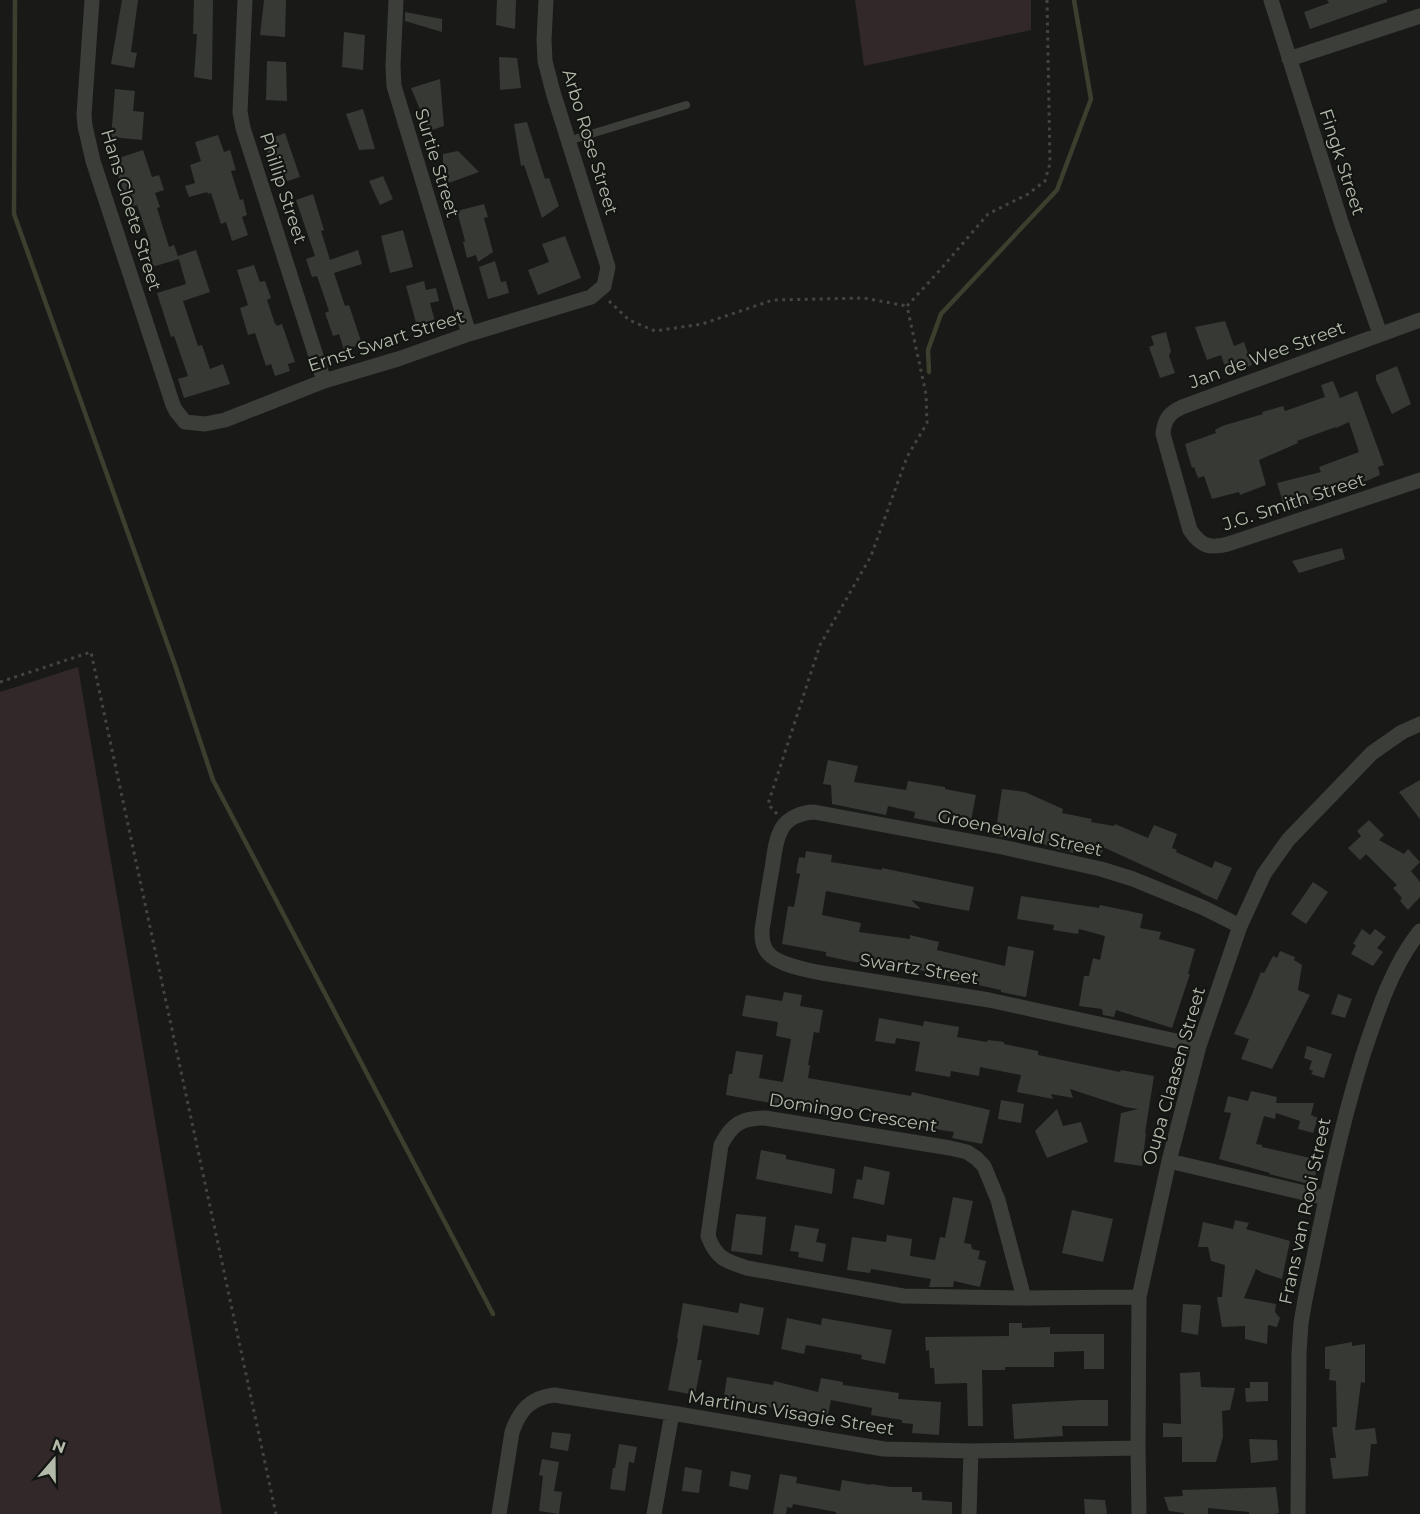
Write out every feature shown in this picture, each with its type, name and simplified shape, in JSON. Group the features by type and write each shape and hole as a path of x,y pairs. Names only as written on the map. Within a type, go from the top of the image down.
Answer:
{"street":[{"name":"Hans Cloete Street","path":"92,0 84,115 93,161 173,405 185,422"},
{"name":"Phillip Street","path":"245,0 240,112 243,128 324,381"},
{"name":"Surtie Street","path":"396,0 394,86 469,334"},
{"name":"Arbo Rose Street","path":"546,0 545,61 608,267 604,286 599,291"},
{"name":"Fingk Street","path":"1271,0 1342,225 1380,334"},
{"path":"1289,59 1420,16"},
{"name":"Ernst Swart Street","path":"185,422 205,424 225,420 324,381 591,297 599,291"},
{"name":"Jan de Wee Street","path":"1168,455 1163,427 1166,418 1177,409 1420,320"},
{"name":"J.G. Smith Street","path":"1168,455 1190,530 1199,541 1212,547 1228,544 1420,480"},
{"name":"Oupa Claasen Street","path":"1139,1514 1139,1297 1169,1161 1199,1046 1240,926 1264,874 1288,840 1372,753 1402,732 1420,724"},
{"name":"Groenewald Street","path":"786,823 805,812 814,812 1101,869 1133,879 1204,908 1240,926"},
{"name":"Swartz Street","path":"786,823 779,833 775,847 762,930 762,941 768,953 776,959 795,967 822,973 989,1000 1199,1046"},
{"name":"Frans van Rooi Street","path":"1298,1514 1301,1323 1326,1198 1348,1102 1371,1030 1399,964 1420,931"},
{"name":"Domingo Crescent","path":"1024,1298 998,1200 984,1166 967,1152 765,1118 747,1119 736,1125 728,1132 721,1145 708,1236 713,1249 719,1256 731,1263 747,1268 903,1296 1024,1298 1139,1297"},
{"path":"1169,1161 1326,1198"},
{"path":"499,1514 512,1432 526,1407 536,1399 554,1395 672,1413"},
{"name":"Martinus Visagie Street","path":"654,1514 672,1413 884,1449 971,1451 1138,1448"},
{"path":"969,1514 971,1451"}],"lane":[{"path":"568,141 686,105"}],"path":[{"path":"907,306 988,214 1028,194 1045,181 1050,163 1047,0"},
{"path":"599,291 629,320 654,331 702,324 773,300 864,298 907,306"},
{"path":"786,823 768,804 820,645 871,556 907,457 927,423 926,394 907,306"},
{"path":"0,682 91,652 276,1514"}],"shaded area":[{"path":"855,0 1031,0 1031,30 864,66"},
{"path":"78,667 222,1514 0,1514 0,692"}],"building":[{"path":"122,0 138,0 131,52 137,53 134,68 111,64"},
{"path":"194,0 213,0 212,80 194,77 197,34 193,34"},
{"path":"264,0 286,0 285,37 260,35"},
{"path":"497,0 516,0 515,29 496,25"},
{"path":"1327,0 1387,0 1387,2 1310,29 1304,12 1329,3"},
{"path":"405,12 442,19 442,32 405,21"},
{"path":"344,32 365,35 363,70 342,67"},
{"path":"499,57 517,58 521,88 500,90"},
{"path":"267,61 286,62 287,101 266,100"},
{"path":"440,79 444,126 429,131 411,88"},
{"path":"115,89 135,91 133,111 144,112 142,140 111,137"},
{"path":"363,109 375,149 359,150 346,114"},
{"path":"527,122 545,179 549,178 559,206 542,218 524,165 521,166 514,124"},
{"path":"285,133 300,177 278,184 264,141"},
{"path":"218,135 224,152 230,150 236,170 231,171 247,215 242,217 248,235 232,241 226,222 221,224 211,193 189,197 185,186 195,183 190,165 201,161 195,142"},
{"path":"143,150 152,177 159,175 164,190 155,193 160,207 157,208 169,247 174,245 179,259 152,267 145,248 151,246 137,205 129,207 113,160"},
{"path":"458,151 479,172 443,185 443,154"},
{"path":"383,176 393,199 380,205 369,181"},
{"path":"313,194 330,260 358,250 362,264 334,273 345,306 349,305 362,344 344,350 339,334 333,336 325,313 329,311 317,276 312,277 306,259 315,256 296,200"},
{"path":"484,204 488,217 484,218 493,252 478,262 476,255 467,258 457,211"},
{"path":"403,230 413,267 390,273 381,236"},
{"path":"565,236 581,278 538,295 528,270 549,262 542,244"},
{"path":"196,250 210,292 183,301 198,346 202,345 210,369 223,364 230,384 184,398 178,379 188,376 174,336 171,337 157,293 186,284 178,256"},
{"path":"495,261 501,282 506,281 509,293 488,299 479,267"},
{"path":"254,265 260,282 265,281 271,298 267,300 275,324 277,326 282,324 295,362 288,364 290,371 275,376 271,364 266,366 255,333 248,335 240,308 248,305 237,270"},
{"path":"424,281 426,290 436,288 439,301 430,303 436,325 418,330 406,286"},
{"path":"1225,321 1234,346 1244,342 1252,365 1228,375 1221,355 1207,360 1195,327"},
{"path":"1166,332 1171,351 1169,356 1175,373 1160,378 1149,347 1154,345 1151,336"},
{"path":"1397,366 1411,404 1392,414 1376,380 1376,375"},
{"path":"1333,381 1340,398 1357,391 1384,465 1378,467 1380,475 1317,496 1318,498 1286,512 1277,483 1321,472 1319,467 1359,452 1349,422 1297,441 1298,443 1259,460 1266,485 1240,495 1239,492 1212,499 1204,476 1198,478 1194,467 1192,468 1185,444 1216,433 1215,430 1222,426 1263,414 1262,412 1283,406 1285,411 1325,397 1321,385"},
{"path":"1342,548 1345,559 1299,573 1292,561"},
{"path":"828,760 858,766 854,782 906,790 908,781 976,795 970,826 914,818 915,812 888,806 886,815 832,804 831,785 823,784"},
{"path":"1420,780 1420,819 1399,792"},
{"path":"1002,789 1025,792 1063,809 1062,813 1092,819 1091,822 1114,826 1115,824 1148,838 1154,825 1177,834 1172,848 1177,850 1176,852 1212,868 1215,861 1232,868 1217,900 1103,847 1102,854 1074,849 1073,853 1053,848 1018,833 1017,839 995,836"},
{"path":"1369,820 1384,835 1379,840 1404,854 1408,849 1420,862 1411,871 1420,882 1420,897 1408,910 1400,901 1402,898 1393,888 1397,885 1366,854 1360,860 1348,848 1361,836 1357,831"},
{"path":"806,851 832,855 831,862 882,870 882,868 974,887 969,911 911,900 921,909 826,891 822,915 861,923 859,932 910,939 910,935 939,942 937,950 1005,966 1008,946 1034,951 1026,997 960,981 959,984 931,977 932,973 889,963 889,966 854,962 826,956 826,952 782,944 788,906 794,907 800,874 796,873 799,857 805,858"},
{"path":"1313,882 1328,892 1306,924 1291,914"},
{"path":"1021,896 1099,908 1100,905 1143,914 1140,928 1161,932 1159,939 1195,949 1188,974 1190,974 1172,1028 1116,1010 1114,1017 1103,1015 1102,1009 1079,1006 1084,976 1089,976 1093,958 1100,960 1105,936 1079,929 1078,934 1053,930 1054,925 1017,919"},
{"path":"1362,929 1370,935 1375,929 1386,937 1377,948 1383,952 1373,966 1351,954 1356,945 1353,944"},
{"path":"1280,951 1295,957 1294,960 1302,965 1298,990 1310,995 1272,1069 1241,1059 1249,1039 1234,1034 1261,972 1264,973 1273,956 1277,958"},
{"path":"784,992 802,995 800,1006 823,1010 819,1033 814,1032 808,1078 911,1096 912,1092 990,1110 982,1144 952,1138 954,1132 868,1119 870,1112 846,1107 844,1119 824,1116 824,1112 726,1095 736,1051 763,1055 759,1078 783,1082 791,1039 776,1036 778,1022 742,1016 746,995 782,1001"},
{"path":"1338,994 1352,999 1345,1018 1331,1014"},
{"path":"879,1018 923,1026 924,1021 959,1027 957,1037 1004,1042 1004,1044 1038,1051 1038,1055 1120,1072 1121,1070 1154,1076 1142,1166 1114,1162 1121,1113 1138,1109 1070,1089 1073,1098 1051,1094 1053,1099 1017,1092 1021,1075 980,1067 979,1076 951,1071 950,1077 915,1071 920,1042 896,1038 895,1044 875,1041"},
{"path":"1307,1046 1332,1054 1324,1078 1311,1074 1313,1071 1309,1069 1312,1061 1304,1058"},
{"path":"1251,1091 1277,1097 1276,1103 1314,1103 1311,1115 1318,1118 1313,1133 1298,1129 1300,1121 1276,1113 1275,1119 1264,1116 1256,1144 1319,1160 1313,1185 1219,1159 1231,1113 1224,1112 1228,1096 1248,1101"},
{"path":"1001,1100 1024,1104 1021,1123 998,1119"},
{"path":"1057,1109 1063,1126 1081,1122 1088,1142 1047,1158 1035,1131"},
{"path":"761,1150 786,1155 786,1159 835,1169 832,1194 756,1179"},
{"path":"864,1166 890,1172 884,1205 853,1198 857,1179 862,1180"},
{"path":"953,1197 973,1201 964,1243 971,1244 972,1249 980,1251 978,1259 986,1261 980,1287 954,1281 953,1287 929,1287 931,1279 871,1269 870,1273 847,1270 852,1237 886,1242 887,1235 912,1239 910,1256 935,1260 940,1237 945,1238"},
{"path":"1072,1210 1113,1219 1103,1262 1062,1253"},
{"path":"736,1214 766,1217 762,1255 731,1251"},
{"path":"1235,1220 1249,1223 1246,1229 1290,1241 1282,1279 1256,1269 1244,1298 1276,1304 1275,1312 1280,1318 1277,1327 1268,1325 1267,1344 1245,1339 1245,1326 1222,1327 1217,1297 1222,1297 1225,1265 1211,1261 1208,1247 1198,1247 1203,1222 1233,1229"},
{"path":"795,1225 819,1229 816,1242 826,1244 823,1262 798,1257 799,1252 790,1251"},
{"path":"683,1303 738,1313 740,1303 764,1308 759,1335 703,1325 697,1360 702,1360 695,1395 668,1390"},
{"path":"1183,1304 1201,1305 1198,1335 1181,1332"},
{"path":"787,1318 821,1325 822,1318 892,1330 885,1364 861,1359 862,1355 806,1345 804,1354 781,1349"},
{"path":"1009,1323 1022,1323 1022,1328 1050,1327 1050,1334 1104,1334 1104,1369 1084,1369 1084,1351 1054,1352 1054,1367 1005,1367 1005,1370 982,1370 983,1426 968,1426 967,1383 935,1384 934,1368 930,1368 929,1350 926,1351 925,1337 1009,1336"},
{"path":"1352,1342 1352,1346 1365,1344 1365,1383 1361,1382 1355,1430 1375,1428 1377,1444 1371,1444 1368,1476 1333,1479 1330,1458 1336,1458 1332,1427 1337,1427 1336,1381 1329,1380 1330,1369 1325,1369 1325,1347"},
{"path":"1200,1372 1201,1387 1235,1388 1230,1410 1222,1411 1223,1437 1216,1462 1182,1462 1182,1437 1163,1437 1163,1423 1181,1424 1180,1373"},
{"path":"727,1377 773,1385 774,1381 818,1392 821,1378 843,1382 843,1385 899,1393 898,1399 941,1402 939,1435 912,1433 913,1424 871,1415 872,1408 831,1400 827,1420 747,1402 747,1406 723,1402"},
{"path":"1250,1382 1268,1382 1268,1401 1246,1402 1245,1388 1250,1388"},
{"path":"1108,1400 1108,1426 1062,1426 1063,1436 1014,1439 1012,1404"},
{"path":"552,1432 571,1434 568,1451 550,1448"},
{"path":"1249,1439 1277,1440 1278,1460 1251,1463"},
{"path":"619,1444 637,1447 634,1463 629,1462 625,1491 610,1489"},
{"path":"542,1459 559,1462 554,1491 562,1492 559,1514 539,1511 543,1476 539,1475"},
{"path":"685,1467 702,1470 699,1493 682,1491"},
{"path":"731,1471 751,1475 748,1490 729,1486"},
{"path":"780,1474 797,1477 796,1483 840,1491 842,1480 891,1487 912,1487 912,1492 922,1492 922,1500 952,1502 952,1514 836,1514 836,1512 793,1504 792,1508 787,1507 786,1514 773,1514"},
{"path":"1276,1487 1279,1513 1274,1514 1249,1514 1249,1512 1208,1508 1208,1514 1184,1514 1169,1511 1164,1497 1183,1496 1182,1490"},
{"path":"1084,1499 1105,1500 1107,1514 1085,1514"}],"waterway":[{"path":"15,0 14,214 175,665 213,780 493,1314"},
{"path":"929,372 928,350 941,314 1057,190 1091,99 1074,0"}]}
